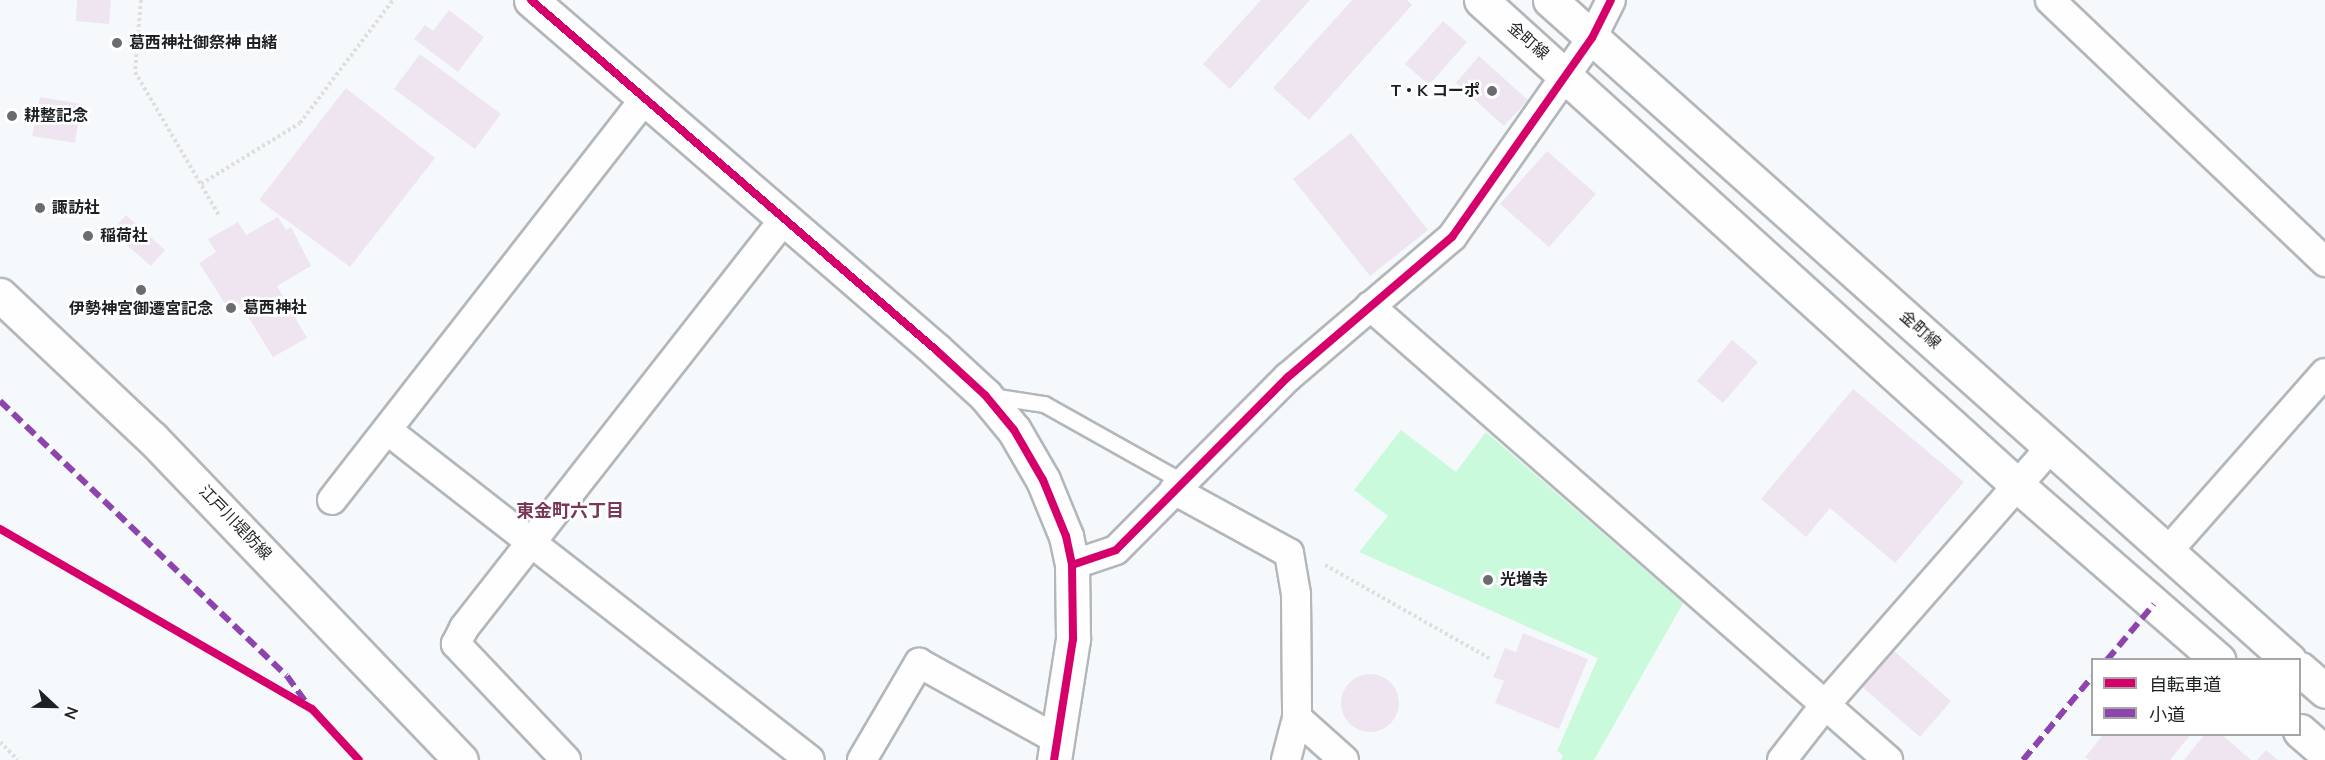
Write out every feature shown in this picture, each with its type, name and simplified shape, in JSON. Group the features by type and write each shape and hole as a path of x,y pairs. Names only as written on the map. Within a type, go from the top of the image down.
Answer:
{"main road":[{"path":"531,0 644,100 785,218 986,395 1014,430 1043,480 1066,536 1072,565 1073,639 1056,750"},
{"name":"金町線","path":"1481,0 1566,74 2017,485 2216,658"},
{"name":"金町線","path":"1550,0 2287,658"},
{"name":"江戸川堤防線","path":"0,295 152,438 461,760"},
{"path":"2301,670 2325,691"},
{"path":"2301,731 2325,753"}],"street":[{"path":"1072,565 1116,550 1288,377 1452,237 1592,38 1611,0"},
{"path":"1592,38 1631,0"},
{"path":"2050,0 2325,262"},
{"path":"332,500 644,100"},
{"path":"566,760 456,644 464,628 785,218"},
{"path":"1370,306 1888,760"},
{"path":"2168,552 2325,373"},
{"path":"387,430 810,760"},
{"path":"1782,760 1825,705 2051,447"},
{"path":"1179,486 1289,553 1296,594 1297,717 1286,760"},
{"path":"862,760 919,663 1056,750"},
{"path":"1297,717 1344,760"}],"lane":[{"path":"986,395 1044,404 1179,486"}],"path":[{"path":"141,0 135,72 220,217"},
{"path":"201,184 300,123 393,0"},
{"path":"0,529 312,709 320,717"},
{"path":"1289,553 1335,569 1489,658"},
{"path":"0,742 18,760"}],"green space":[{"path":"1401,430 1456,472 1486,432 1683,603 1594,760 1561,760 1563,755 1557,751 1598,658 1359,552 1388,516 1354,490"}],"building":[{"path":"77,0 111,0 109,24 76,21"},
{"path":"1261,0 1310,0 1230,89 1203,64"},
{"path":"1352,0 1407,0 1412,5 1309,120 1273,88"},
{"path":"449,10 484,37 458,72 414,39 425,25 433,31"},
{"path":"1443,21 1467,42 1429,85 1405,64"},
{"path":"420,54 501,114 475,149 394,89"},
{"name":"T・K コーポ","path":"1479,56 1528,100 1504,126 1456,83"},
{"path":"346,88 435,158 350,267 259,200"},
{"path":"40,97 81,104 75,143 32,136"},
{"path":"1351,133 1428,230 1370,276 1293,179"},
{"path":"1547,151 1596,194 1549,247 1500,204"},
{"path":"126,215 165,250 151,266 111,232"},
{"path":"278,217 286,230 291,227 311,266 277,286 307,338 273,357 240,304 229,310 199,263 216,252 208,239 238,222 246,235"},
{"path":"1732,340 1758,362 1723,403 1697,381"},
{"path":"1853,389 1964,482 1895,563 1830,508 1806,537 1761,499"},
{"path":"1523,633 1588,659 1559,729 1495,703 1504,681 1493,677 1505,648 1516,652"},
{"path":"1893,650 1951,701 1920,737 1862,687"},
{"path":"1364,674 1376,674 1391,682 1399,697 1399,709 1391,724 1376,732 1364,732 1349,724 1341,709 1341,697 1349,682"},
{"path":"2102,736 2189,736 2170,760 2089,760 2085,757"},
{"path":"2203,736 2223,736 2251,760 2184,760"},
{"path":"2266,750 2278,760 2257,760"}],"marked path":[{"path":"0,401 287,676 306,702"},
{"path":"2109,658 2154,604"},
{"path":"2023,760 2091,678"}],"cycle path":[{"path":"531,0 936,350 985,395 1014,430 1043,480 1066,536 1072,565 1073,639 1054,760"},
{"path":"1072,565 1116,550 1288,377 1452,237 1592,38 1611,0"},
{"path":"0,529 312,709 359,760"}],"place":[{"name":"葛西神社御祭神 由緒","path":"117,43"},
{"name":"T・K コーポ","path":"1492,91"},
{"name":"耕整記念","path":"12,116"},
{"name":"諏訪社","path":"40,208"},
{"name":"稲荷社","path":"88,236"},
{"name":"伊勢神宮御遷宮記念","path":"141,290"},
{"name":"葛西神社","path":"231,308"},
{"name":"光増寺","path":"1488,580"}],"district":[{"name":"東金町六丁目","path":"570,511"}]}
